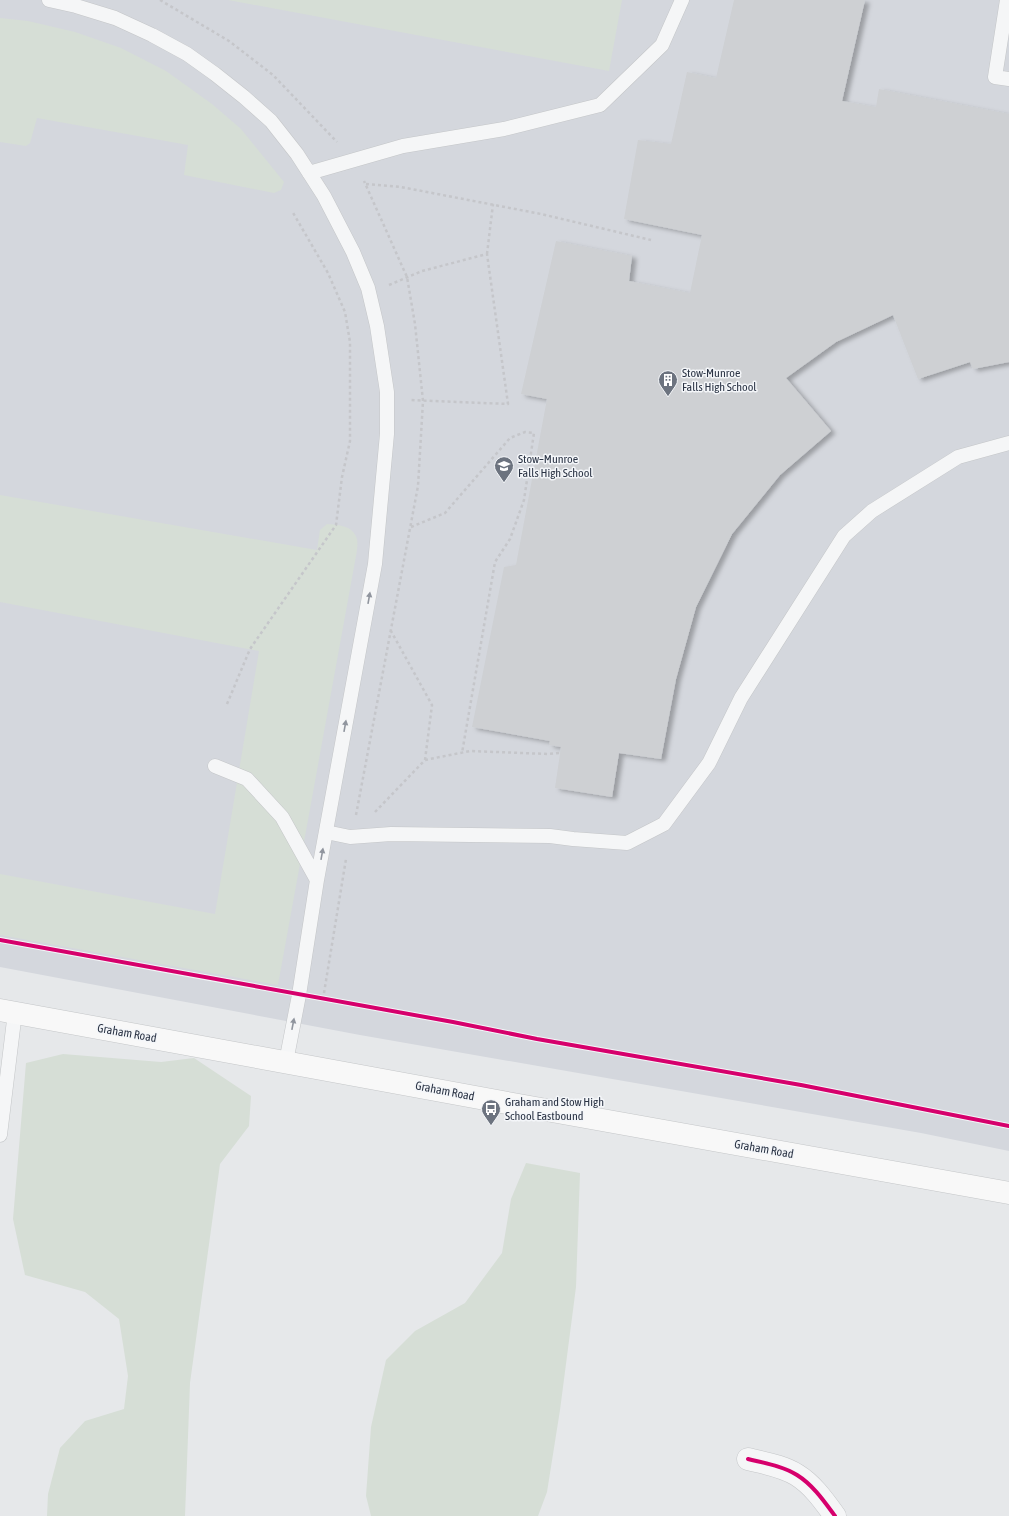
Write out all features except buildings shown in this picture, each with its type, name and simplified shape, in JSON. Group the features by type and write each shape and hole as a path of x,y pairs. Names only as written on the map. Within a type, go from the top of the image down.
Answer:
{"main road":[{"name":"Graham Road","path":"8,1011 1009,1193"}],"street":[{"path":"748,1459 774,1466 797,1475 811,1486 835,1516"}],"lane":[{"path":"49,0 76,6 115,18 152,34 187,54 244,97 271,122 297,154 324,196 353,252 369,293 377,326 387,392 387,434 375,564 317,880 299,995 286,1062"},
{"path":"309,173 403,146 504,129 600,105 662,45 682,0"},
{"path":"1007,0 995,76 1009,79"},
{"path":"326,832 350,837 391,834 550,836 627,843 664,824 709,763 741,698 844,536 872,511 958,457 1009,443"},
{"path":"215,766 248,780 282,817 317,880"},
{"path":"0,1135 8,1011"}],"path":[{"path":"366,184 401,187 493,204 651,240"},
{"path":"387,399 508,404 487,254 493,204"},
{"path":"227,704 250,649 336,525 342,477 350,441 350,342 345,312 328,273 292,210"},
{"path":"341,304 422,271 487,254"},
{"path":"410,527 444,513 510,438 525,432 534,434 524,500 510,539 495,562 462,753"},
{"path":"391,631 432,705 425,760"},
{"path":"350,837 425,760 470,751 548,754 560,752"},
{"path":"299,995 331,1000"}],"shaded area":[{"name":"Stow–Munroe Falls High School","path":"0,0 1009,0 1009,1151 921,1133 360,1035 0,967"},
{"path":"228,0 622,0 609,71"},
{"path":"0,18 28,21 75,32 121,48 166,71 212,104 241,129 284,182 281,190 274,193 184,175 188,145 37,118 30,143 26,146 0,142"},
{"path":"0,495 317,550 320,530 327,524 349,528 355,534 357,539 356,554 278,985 0,935 0,874 215,914 259,651 0,602"},
{"path":"63,1054 161,1062 194,1058 251,1096 249,1126 220,1164 190,1383 185,1516 47,1516 48,1494 60,1448 85,1421 124,1409 128,1376 119,1319 85,1292 25,1275 13,1219 26,1063"},
{"path":"526,1163 580,1173 576,1287 560,1410 547,1492 538,1516 371,1516 366,1496 371,1427 386,1360 415,1331 465,1303 502,1253 511,1199"}],"cycle path":[{"path":"0,940 453,1022 537,1039 801,1085 1009,1126"},
{"path":"748,1459 780,1467 797,1475 813,1488 835,1516"}],"place":[{"name":"Stow-Munroe Falls High School","path":"668,397"},
{"name":"Stow–Munroe Falls High School","path":"504,483"},
{"name":"Graham and Stow High School Eastbound","path":"491,1126"}]}
